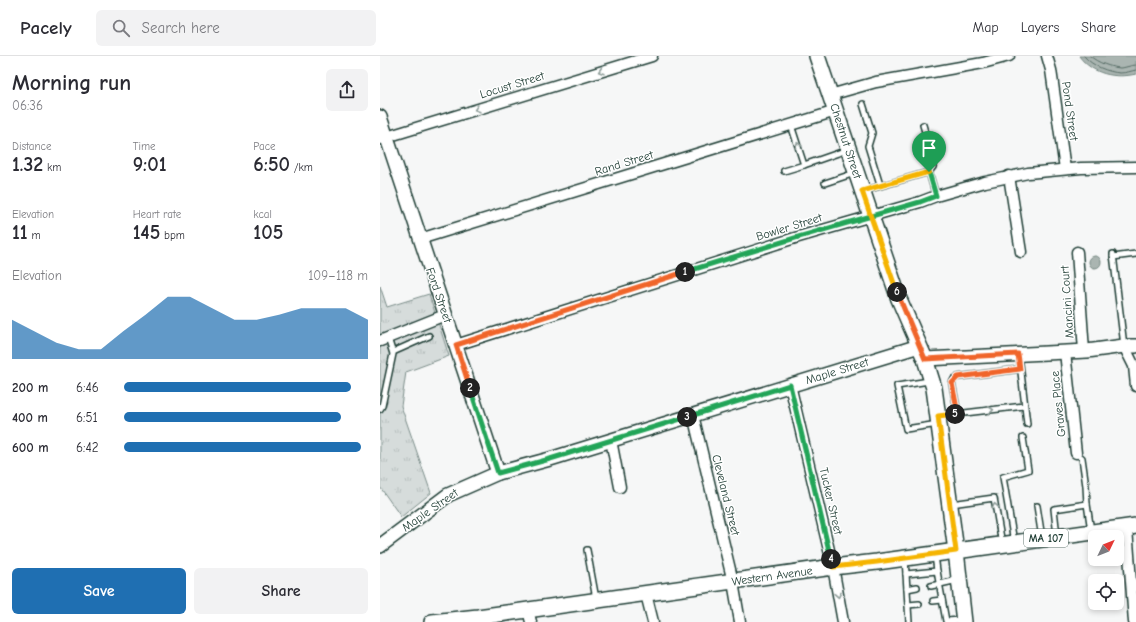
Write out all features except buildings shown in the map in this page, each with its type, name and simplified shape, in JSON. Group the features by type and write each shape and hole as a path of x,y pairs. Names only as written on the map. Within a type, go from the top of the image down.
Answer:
{"main road":[{"name":"Chestnut Street","path":"817,56 899,299 922,353 931,381 939,420 964,621"},
{"name":"Western Avenue","path":"1107,530 1132,527"},
{"name":"Western Avenue","path":"432,622 530,616 596,600 1088,532"}],"street":[{"name":"Locust Street","path":"383,138 652,56"},
{"path":"830,95 876,82 983,63 1009,56"},
{"name":"Pond Street","path":"1047,56 1051,70 1065,169"},
{"name":"Rand Street","path":"420,239 836,112"},
{"name":"Ford Street","path":"380,117 383,138 420,239 498,473"},
{"name":"Bowler Street","path":"456,345 780,243 1008,176 1065,169 1136,167"},
{"path":"1008,176 1021,252"},
{"name":"Mancini Court","path":"1077,252 1084,351"},
{"path":"384,339 445,315"},
{"path":"1130,346 1136,386"},
{"name":"Maple Street","path":"380,546 448,495 498,473 790,385 922,353 1018,354 1084,351 1130,346"},
{"name":"Graves Place","path":"1065,352 1076,453"},
{"name":"Tucker Street","path":"790,385 833,567 843,622"},
{"name":"Cleveland Street","path":"693,415 733,582 740,622"},
{"path":"611,440 620,487"},
{"path":"1132,527 1134,622"},
{"path":"646,594 653,622"}],"lane":[{"path":"863,104 872,133 868,146 880,185"},
{"path":"791,125 804,164"},
{"path":"862,191 929,172 933,167 934,162 923,125"},
{"path":"784,171 848,150"},
{"path":"825,183 856,172"},
{"path":"929,172 936,196"},
{"path":"1130,346 1113,255 1136,254"},
{"path":"393,352 429,336"},
{"path":"380,409 382,406 393,352 384,339"},
{"path":"1018,354 1027,424"},
{"path":"958,414 952,383 958,377 1020,369"},
{"path":"931,381 897,386 906,428 958,414 1024,406"},
{"path":"1008,544 1003,477 1028,470 1023,438"},
{"path":"1076,453 1082,458 1091,530"},
{"path":"950,504 994,498 1008,544"},
{"path":"1057,537 1054,509 1087,504"},
{"path":"1037,506 1042,539"},
{"path":"588,550 596,600"},
{"path":"935,554 944,622 964,621"},
{"path":"905,558 909,622"},
{"path":"906,574 937,571"},
{"path":"931,586 960,580"},
{"path":"907,589 917,588"},
{"path":"933,601 942,600"},
{"path":"908,605 919,604"}],"green space":[{"path":"380,286 387,307 429,294 449,356 406,372 401,406 431,493 401,517 380,487"}],"water":[{"path":"1079,56 1136,56 1136,74 1120,76 1104,74 1090,67"},
{"path":"1093,256 1097,256 1101,262 1097,268 1093,268 1089,264 1089,260"}],"route":[{"path":"929,172 862,191 871,216 899,299 925,359 1018,354 1020,369 958,377 954,379 952,383 958,414 938,416 956,551 833,567 790,385 550,459 498,473 456,345 795,238 871,216 920,202 936,196 929,172"}]}
